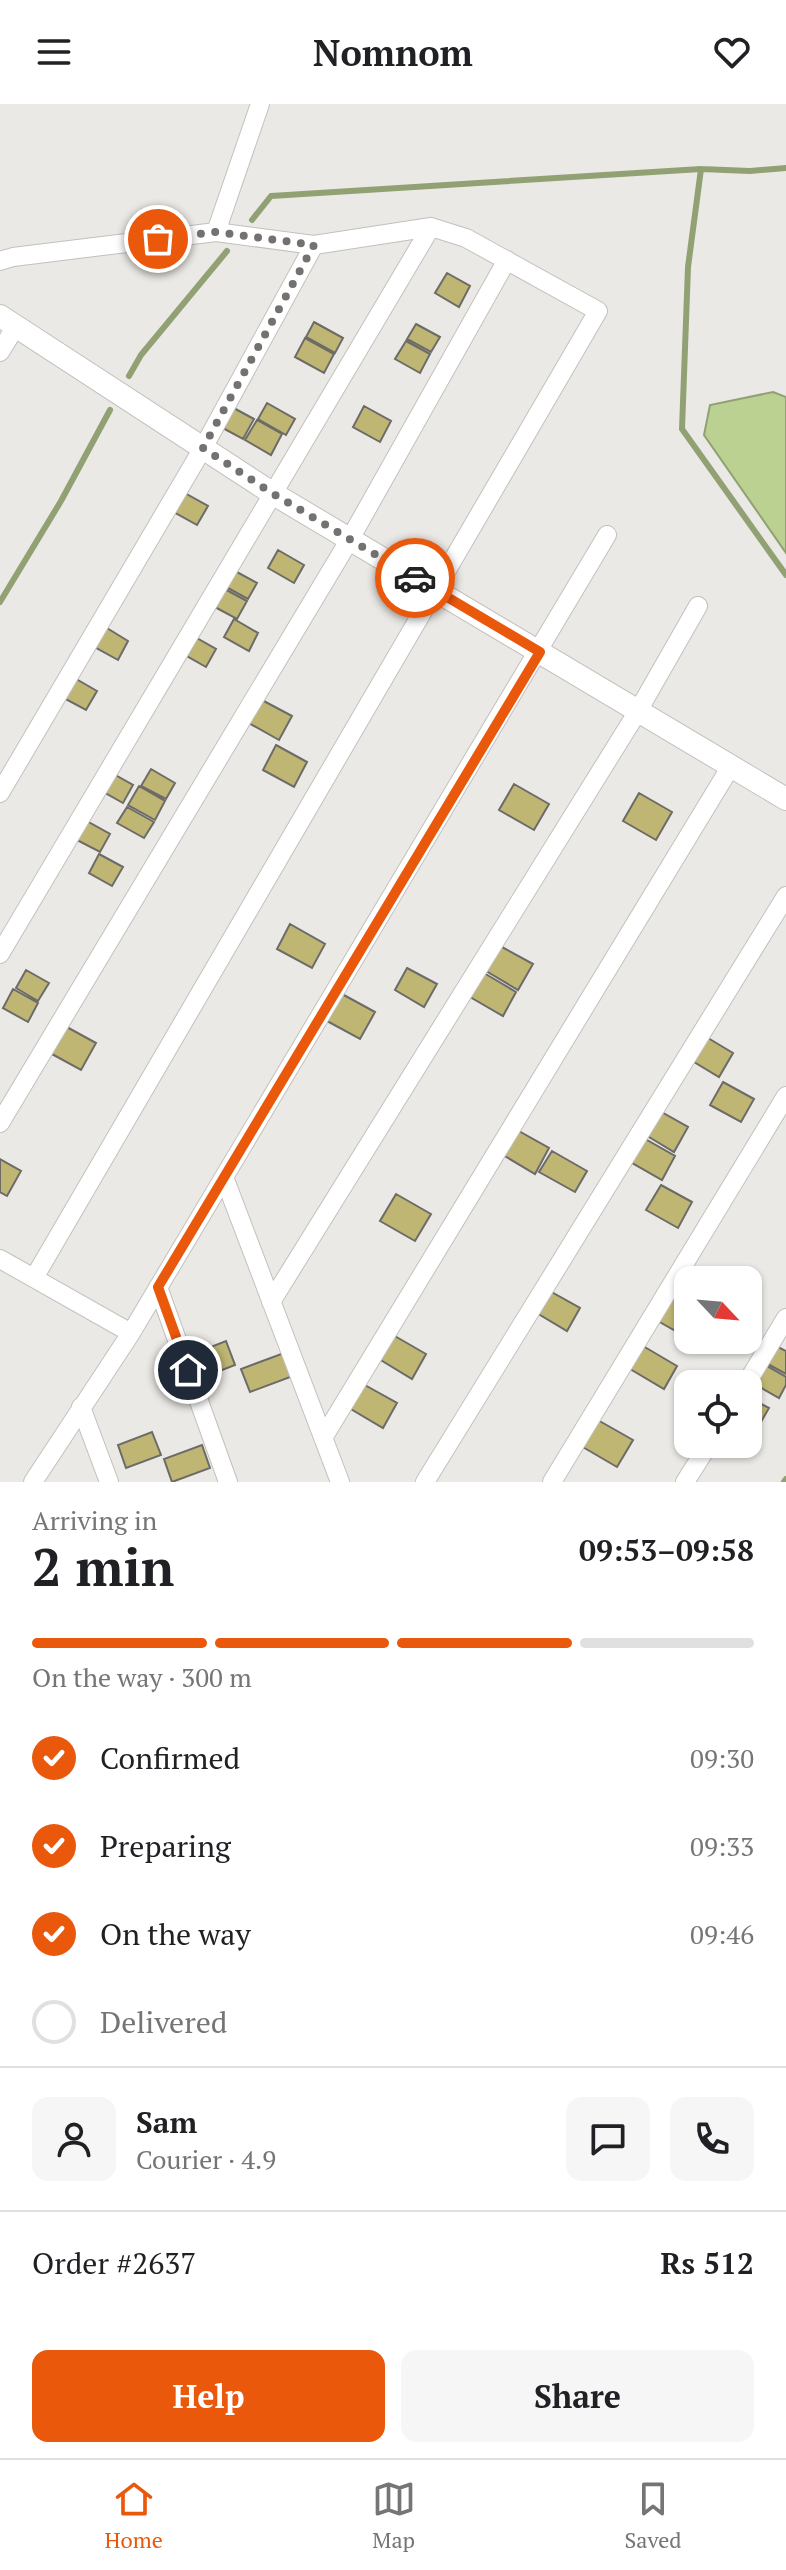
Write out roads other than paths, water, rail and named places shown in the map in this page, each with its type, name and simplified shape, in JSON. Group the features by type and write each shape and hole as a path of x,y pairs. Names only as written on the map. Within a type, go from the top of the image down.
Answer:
{"street":[{"path":"216,232 260,104"},
{"path":"0,261 216,232 314,245 431,227 466,238 598,311 34,1278"},
{"path":"0,954 431,227"},
{"path":"0,793 203,448 314,245"},
{"path":"0,1123 350,539 507,260"},
{"path":"0,352 8,321 272,493 786,799"},
{"path":"33,1482 131,1333 607,535"},
{"path":"271,1302 638,711 698,606"},
{"path":"323,1438 731,766"},
{"path":"425,1482 786,896"},
{"path":"552,1482 786,1096"},
{"path":"224,1177 340,1482"},
{"path":"0,1259 131,1333"},
{"path":"158,1287 228,1482"},
{"path":"754,1370 786,1318"},
{"path":"81,1407 109,1482"},
{"path":"685,1482 700,1458"}],"waterway":[{"path":"786,168 750,171 701,169 688,267 682,429 786,575"},
{"path":"252,220 271,196 701,169"},
{"path":"129,376 141,355 227,251"},
{"path":"0,602 61,501 110,410"}]}
